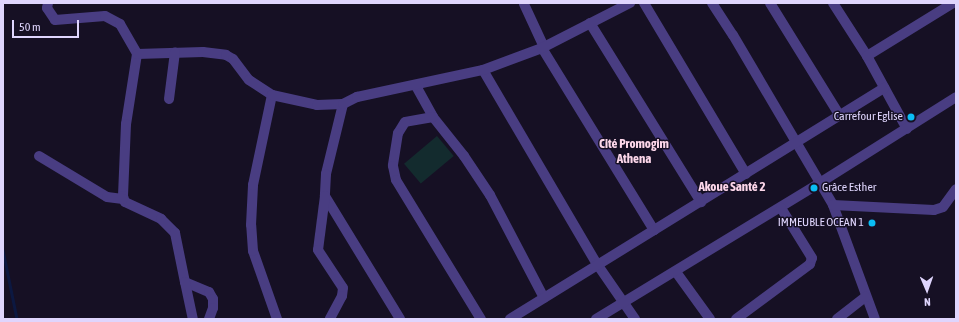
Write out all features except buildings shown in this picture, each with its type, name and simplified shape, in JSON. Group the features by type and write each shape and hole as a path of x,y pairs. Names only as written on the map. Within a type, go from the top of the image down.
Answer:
{"street":[{"path":"48,3 47,8 55,20 105,16 115,21 120,24 137,54 126,124 123,200"},
{"path":"137,54 203,52 226,55 233,58 249,80 272,95 317,105 343,104 357,97 416,86 483,70 543,48 630,3"},
{"path":"644,3 746,174"},
{"path":"712,3 733,35 796,143 818,184 833,205 865,297 875,319"},
{"path":"770,3 840,116"},
{"path":"867,56 953,3"},
{"path":"524,4 543,48 654,230"},
{"path":"836,4 867,56 907,129"},
{"path":"590,23 701,202"},
{"path":"169,99 175,52"},
{"path":"483,70 597,264 635,319"},
{"path":"416,86 433,117 464,156 490,195 544,298"},
{"path":"510,319 884,88"},
{"path":"272,95 253,185 251,225 253,251 278,319"},
{"path":"596,319 781,208 956,97"},
{"path":"330,319 342,296 342,288 318,250 325,196 326,174 343,104"},
{"path":"433,117 405,122 398,132 392,166 396,180 481,319"},
{"path":"39,156 107,197 123,200 161,219 175,233 193,319"},
{"path":"833,205 934,210 943,207 956,189"},
{"path":"325,196 400,319"},
{"path":"736,319 810,264 812,258 781,208"},
{"path":"676,272 710,319"},
{"path":"186,282 208,292 213,308 209,319"},
{"path":"837,319 865,297"}],"green space":[{"path":"437,136 454,156 421,184 404,164"}],"waterway":[{"path":"3,250 17,319"}],"place":[{"name":"Carrefour Eglise","path":"911,117"},
{"name":"Grâce Esther","path":"814,188"},
{"name":"IMMEUBLE OCEAN 1","path":"872,223"}],"district":[{"name":"Cité Promogim Athena","path":"634,152"},
{"name":"Akoue Santé 2","path":"732,187"}]}
